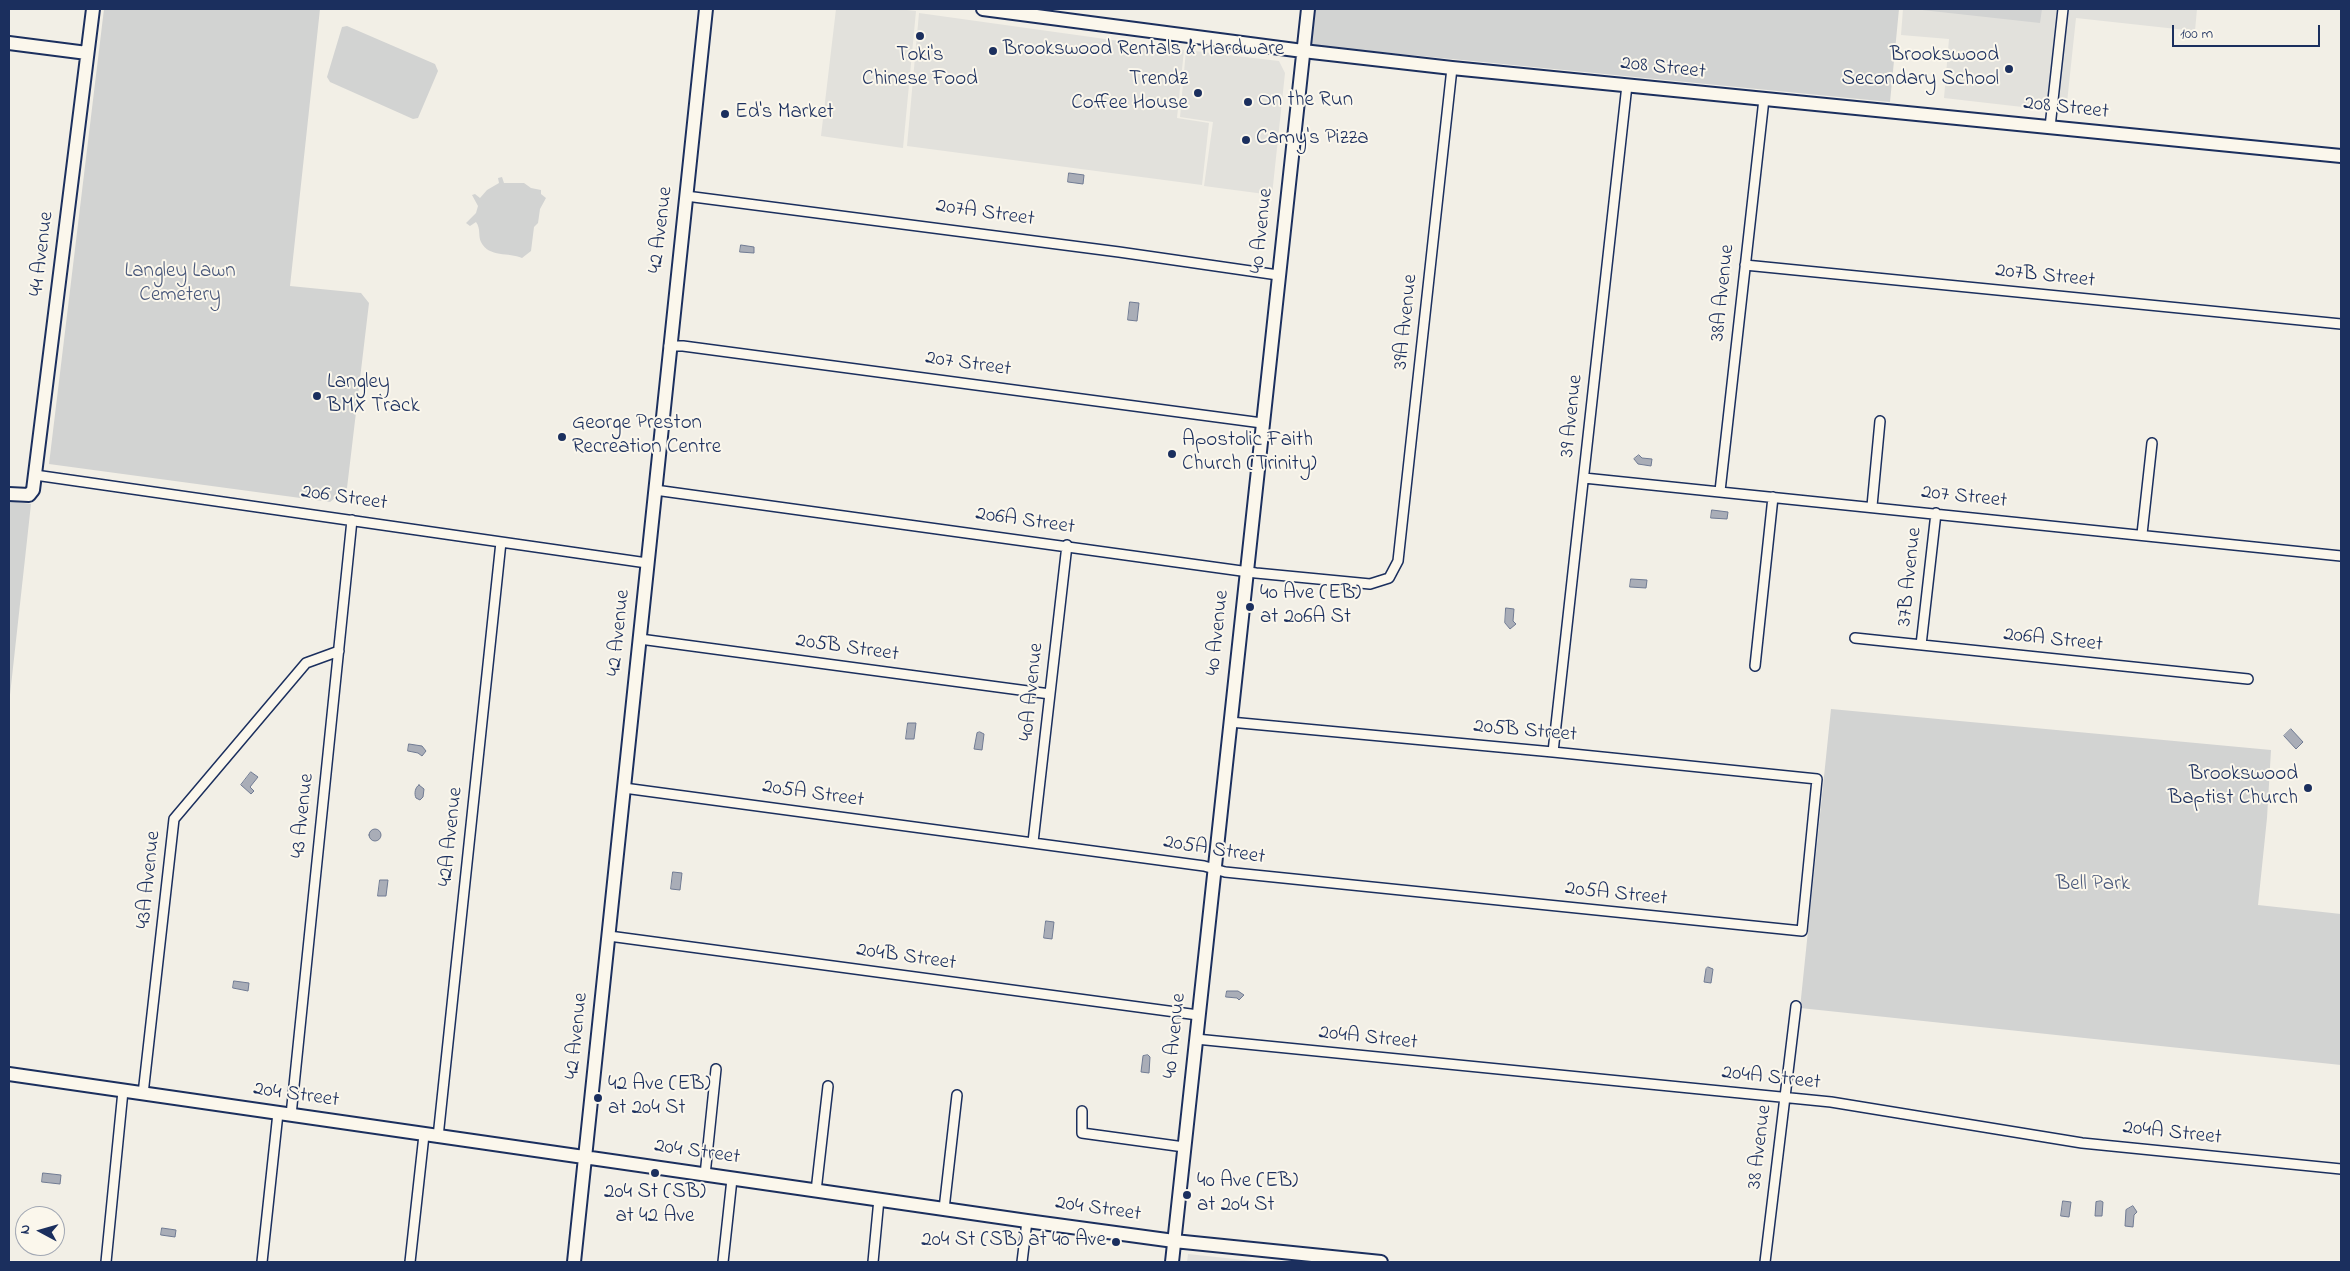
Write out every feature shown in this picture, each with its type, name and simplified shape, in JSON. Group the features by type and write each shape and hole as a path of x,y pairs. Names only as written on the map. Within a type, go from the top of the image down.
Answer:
{"street":[{"name":"44 Avenue","path":"15,495 29,496 35,475 92,9"},
{"name":"42 Avenue","path":"574,1262 706,9"},
{"name":"208 Street","path":"983,9 1303,51 1452,68 2341,156"},
{"name":"40 Avenue","path":"1172,1262 1308,9"},
{"path":"2050,127 2063,9"},
{"path":"9,43 87,53"},
{"name":"39A Avenue","path":"1389,578 1398,561 1452,68"},
{"name":"39 Avenue","path":"1553,752 1627,85"},
{"name":"38A Avenue","path":"1720,492 1764,99"},
{"name":"207A Street","path":"686,196 1090,248 1278,276"},
{"name":"207B Street","path":"1745,265 2341,324"},
{"name":"207 Street","path":"669,346 682,346 1262,423"},
{"path":"1872,506 1880,421"},
{"path":"2142,534 2152,443"},
{"name":"206 Street","path":"35,475 647,563"},
{"name":"207 Street","path":"1584,478 1872,506 2341,556"},
{"name":"206A Street","path":"655,490 1246,570 1370,584 1389,578"},
{"path":"1755,666 1773,497"},
{"name":"37B Avenue","path":"1921,645 1936,513"},
{"name":"43 Avenue","path":"262,1262 284,1114 339,651 352,520"},
{"name":"42A Avenue","path":"438,1137 501,542"},
{"name":"40A Avenue","path":"1033,842 1067,545"},
{"name":"206A Street","path":"1855,638 2248,679"},
{"name":"205B Street","path":"640,639 1050,694"},
{"name":"43A Avenue","path":"143,1094 174,819 306,663 339,651"},
{"name":"205B Street","path":"1230,722 1817,779 1802,931"},
{"name":"205A Street","path":"624,788 1033,842 1214,868 1225,872 1802,931"},
{"name":"204B Street","path":"608,936 1198,1015"},
{"name":"38 Avenue","path":"1764,1262 1796,1006"},
{"name":"204A Street","path":"1196,1039 1831,1102 2082,1143 2341,1169"},
{"path":"705,1175 716,1069"},
{"name":"204 Street","path":"9,1074 1026,1221 1174,1241 1380,1262"},
{"path":"816,1191 828,1086"},
{"path":"106,1262 123,1091"},
{"path":"944,1209 957,1095"},
{"path":"1082,1111 1082,1133 1184,1147"},
{"path":"410,1262 424,1135"},
{"path":"723,1262 732,1179"},
{"path":"872,1262 879,1200"},
{"path":"1022,1262 1026,1221"}],"shaded area":[{"path":"836,9 898,9 916,11 903,148 821,136"},
{"name":"Brookswood Secondary School","path":"1903,9 2197,9 2195,31 2076,18 2066,112 1944,98 1949,39 1901,35"},
{"path":"919,13 1184,50 1177,118 1209,123 1202,185 907,146"},
{"path":"1186,50 1279,61 1285,73 1272,195 1204,186 1213,122 1180,117"},
{"path":"1069,173 1084,175 1083,184 1068,182"},
{"path":"741,245 754,247 754,253 740,252"},
{"path":"1130,302 1139,303 1137,321 1128,320"},
{"path":"1639,455 1642,458 1652,459 1651,466 1638,464 1634,459"},
{"path":"1712,510 1728,512 1727,519 1711,518"},
{"path":"1631,579 1647,580 1646,588 1630,587"},
{"path":"1506,608 1514,609 1513,621 1516,624 1510,629 1505,623"},
{"path":"908,723 916,723 914,739 906,739"},
{"path":"2291,729 2303,742 2296,749 2284,736"},
{"path":"977,733 984,734 982,750 974,749"},
{"path":"409,744 422,746 426,751 422,756 408,751"},
{"path":"251,772 258,777 250,787 254,791 251,794 241,785"},
{"path":"419,785 424,789 423,797 420,800 415,795"},
{"path":"375,829 381,835 375,841 369,835"},
{"path":"673,872 682,873 680,890 671,889"},
{"path":"380,880 388,880 386,896 378,896"},
{"path":"1046,921 1054,922 1052,939 1044,938"},
{"path":"1708,967 1713,969 1711,983 1704,982"},
{"path":"234,981 249,983 248,991 233,988"},
{"path":"1227,991 1238,991 1244,995 1239,1000 1226,997"},
{"path":"1148,1055 1150,1057 1149,1073 1141,1072 1143,1056"},
{"path":"43,1173 61,1175 60,1184 42,1182"},
{"path":"2063,1201 2071,1202 2069,1217 2061,1216"},
{"path":"2096,1202 2103,1202 2102,1216 2095,1216"},
{"path":"2133,1206 2137,1212 2134,1215 2133,1227 2125,1226 2126,1210"},
{"path":"162,1228 176,1230 175,1237 161,1235"},
{"path":"1188,1254 1263,1262 1187,1262"}],"green space":[{"name":"Langley Lawn Cemetery","path":"104,9 320,9 290,286 361,293 369,303 347,488 330,502 49,464"},
{"path":"1313,9 1899,9 1890,102 1309,45"},
{"path":"1913,9 2042,9 2040,23"},
{"path":"347,26 435,64 438,71 418,118 413,119 330,82 327,77 342,27"},
{"path":"502,177 504,183 524,183 531,188 541,190 541,194 546,198 540,209 538,223 534,227 531,251 522,258 494,253 489,250 481,242 476,222 470,226 466,223 476,213 478,206 472,195 475,194 480,198 487,190 499,183 498,178"},
{"path":"9,501 31,504 9,704"},
{"name":"Bell Park","path":"1831,709 2271,750 2267,818 2258,905 2341,914 2341,1065 1800,1008"}],"place":[{"name":"Toki's Chinese Food","path":"920,36"},
{"name":"Brookswood Rentals & Hardware","path":"993,51"},
{"name":"Brookswood Secondary School","path":"2009,69"},
{"name":"Trendz Coffee House","path":"1198,93"},
{"name":"On the Run","path":"1248,102"},
{"name":"Ed's Market","path":"725,114"},
{"name":"Camy's Pizza","path":"1246,140"},
{"name":"Langley BMX Track","path":"317,396"},
{"name":"George Preston Recreation Centre","path":"562,437"},
{"name":"Apostolic Faith Church (Trinity)","path":"1172,454"},
{"name":"40 Ave (EB) at 206A St","path":"1250,607"},
{"name":"Brookswood Baptist Church","path":"2308,788"},
{"name":"42 Ave (EB) at 204 St","path":"598,1098"},
{"name":"204 St (SB) at 42 Ave","path":"655,1173"},
{"name":"40 Ave (EB) at 204 St","path":"1187,1195"},
{"name":"204 St (SB) at 40 Ave","path":"1116,1242"}]}
